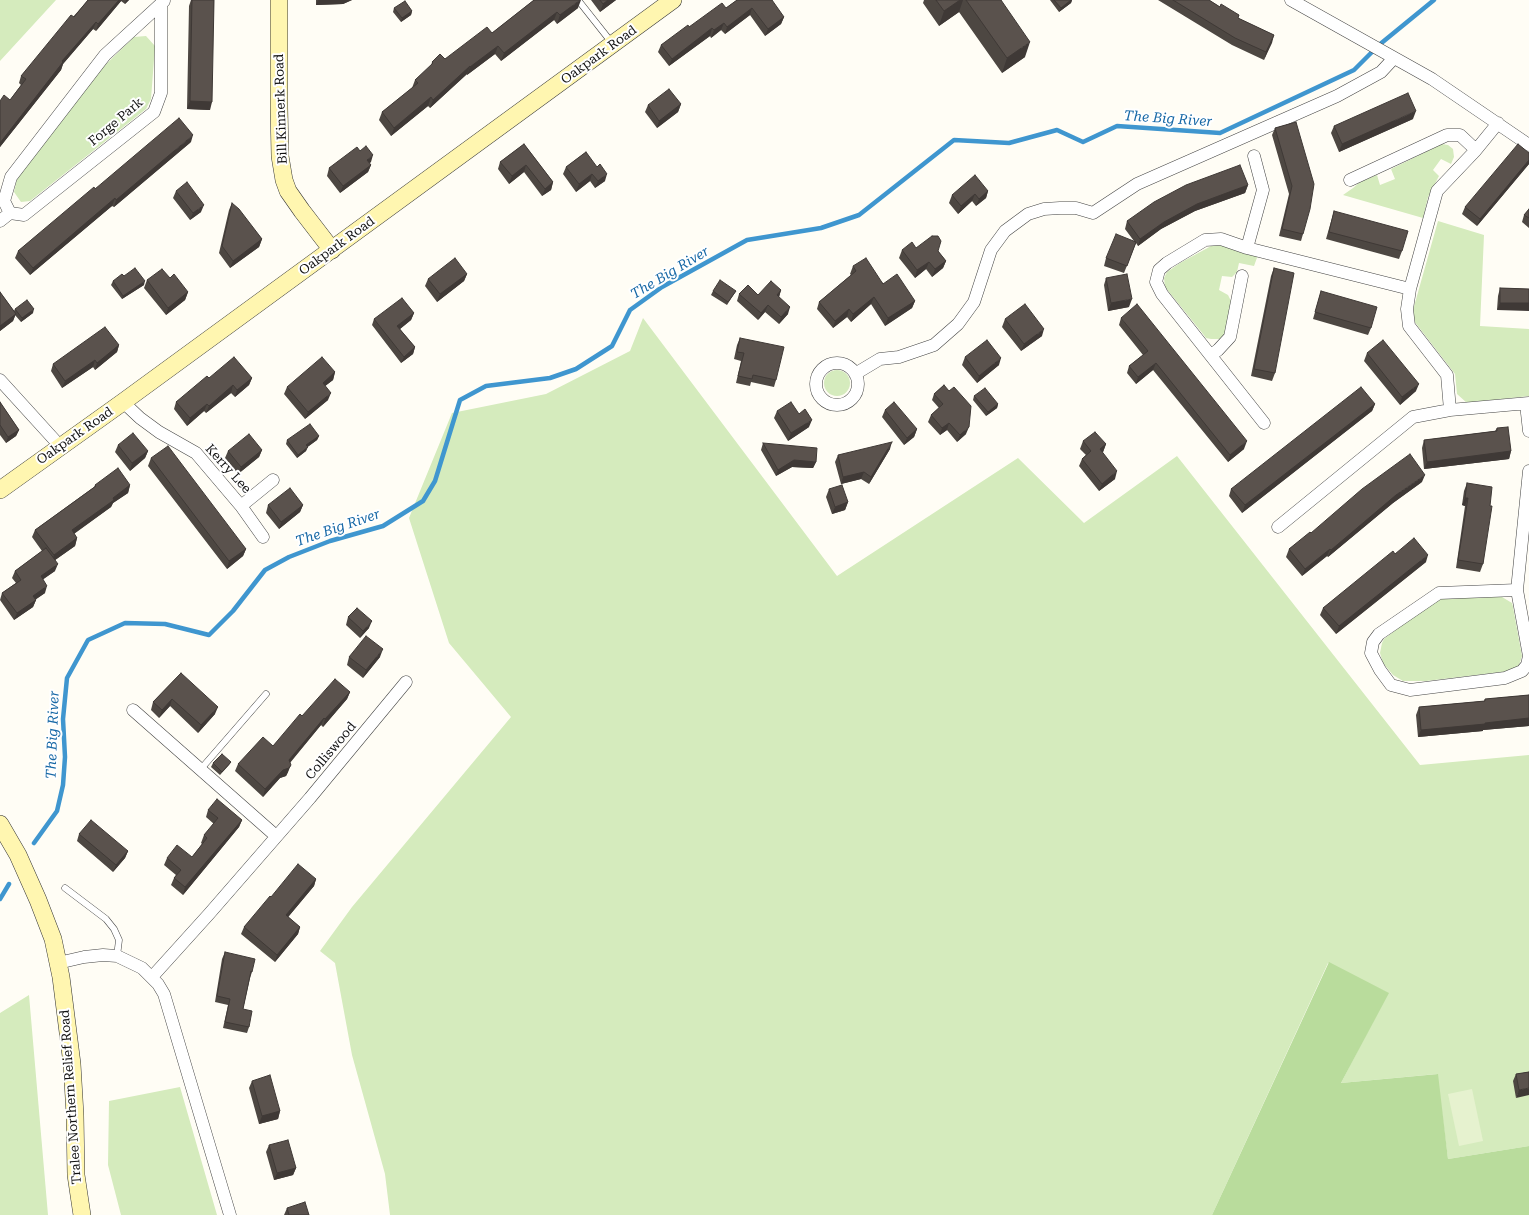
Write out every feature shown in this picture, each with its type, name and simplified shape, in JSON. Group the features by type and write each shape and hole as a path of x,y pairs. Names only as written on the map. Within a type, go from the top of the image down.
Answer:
{"main road":[{"name":"Bill Kinnerk Road","path":"279,0 279,121 280,156 284,180 288,191 332,250"},
{"name":"Oakpark Road","path":"0,490 332,250 673,0"},
{"name":"Tralee Northern Relief Road","path":"0,824 18,855 38,900 53,939 61,977 72,1064 76,1175 82,1215"}],"street":[{"path":"1291,0 1432,79 1529,145"},
{"name":"Forge Park","path":"164,2 161,93 154,112 24,214 5,217 4,201 11,177 104,55 164,2"},
{"path":"855,374 880,359 899,357 934,345 958,324 974,302 991,250 1005,231 1028,214 1044,209 1060,208 1076,208 1092,213 1137,184 1337,96 1381,72 1390,55"},
{"path":"1450,410 1447,376 1409,326 1407,309 1410,289 1437,191 1476,150 1498,123"},
{"path":"1350,180 1447,135 1460,135 1476,150"},
{"path":"1247,248 1263,190 1254,156"},
{"path":"1264,423 1162,294 1156,282 1158,270 1166,263 1205,240 1221,239 1247,248 1410,289"},
{"path":"1211,355 1230,337 1242,276"},
{"path":"0,380 60,446"},
{"name":"Kerry Lee","path":"123,402 140,418 159,432 196,453 242,506 263,537"},
{"path":"1278,527 1413,417 1450,410 1527,404 1529,431"},
{"path":"1517,590 1439,593 1378,634 1373,642 1371,653 1380,670 1391,685 1410,690 1505,678 1522,671 1527,664 1529,656 1517,590 1529,471"},
{"path":"242,506 273,480"},
{"name":"Colliswood","path":"152,977 209,914 323,782 406,682"},
{"path":"133,710 276,836"},
{"path":"58,963 84,957 103,955 117,956 142,968 152,977 164,994 230,1215"}],"lane":[{"path":"578,0 613,44"},
{"path":"200,770 266,694"},
{"path":"65,888 106,919 114,929 119,940 117,956"}],"green space":[{"path":"0,0 56,0 0,61"},
{"path":"146,36 155,46 151,99 146,109 30,201 21,202 14,192 17,178 101,69 134,37"},
{"path":"1442,144 1448,145 1453,149 1454,157 1451,164 1441,159 1433,170 1439,176 1428,197 1423,218 1343,195 1360,182 1377,175 1380,185 1395,179 1391,169"},
{"path":"1438,221 1484,235 1480,326 1529,329 1529,396 1467,403 1457,394 1455,374 1414,321 1413,310"},
{"path":"1213,245 1222,245 1258,255 1254,266 1239,263 1237,272 1232,277 1222,276 1219,290 1228,295 1231,301 1226,332 1221,339 1206,338 1165,287 1164,278 1167,272 1180,263"},
{"path":"643,318 837,576 1018,458 1084,523 1177,456 1420,765 1529,755 1529,1146 1448,1159 1437,1074 1341,1083 1388,993 1328,963 1212,1215 390,1215 385,1174 352,1055 335,963 320,951 352,907 511,717 449,643 409,518 452,413 546,394 630,351"},
{"path":"837,370 846,374 850,383 846,392 837,396 828,392 824,383 828,374"},
{"path":"1502,597 1512,603 1522,656 1519,665 1510,671 1426,681 1403,681 1393,675 1383,663 1380,653 1384,639 1431,603 1444,598"},
{"path":"1329,962 1389,993 1341,1083 1438,1074 1448,1159 1529,1146 1529,1215 1212,1215"},
{"path":"29,995 48,1215 0,1215 0,1013"},
{"path":"180,1087 217,1215 121,1215 108,1165 109,1101"},
{"path":"1472,1089 1483,1141 1459,1146 1448,1094"}],"building":[{"path":"88,0 119,0 98,24 96,22 62,61 63,62 0,143 0,101 4,95 10,100 26,79 21,76 71,15 74,17"},
{"path":"192,0 214,0 212,102 190,101"},
{"path":"534,0 580,0 560,15 557,12 504,53 498,46 470,66 433,100 431,97 394,128 382,112 418,83 415,80 440,54 445,59 487,27 492,33"},
{"path":"600,0 608,0 603,4"},
{"path":"737,0 772,0 784,17 768,29 752,8 727,27 724,23 714,30 712,28 672,59 661,45 722,3 726,8"},
{"path":"936,0 960,0 944,11"},
{"path":"966,0 1001,0 1030,42 1007,58"},
{"path":"1054,0 1071,0 1061,8"},
{"path":"1173,0 1209,0 1220,7 1221,4 1239,15 1238,18 1274,35 1266,52 1235,38"},
{"path":"405,1 412,11 402,18 394,8"},
{"path":"669,89 681,104 659,121 648,105"},
{"path":"1408,93 1416,111 1342,144 1334,126"},
{"path":"179,118 193,135 116,200 115,198 33,268 18,251 94,187 95,189"},
{"path":"1296,122 1314,184 1310,209 1303,234 1282,229 1292,186 1275,128"},
{"path":"524,144 553,182 545,189 526,165 512,176 500,162"},
{"path":"1518,144 1529,153 1529,160 1480,219 1465,207"},
{"path":"366,146 373,155 367,160 371,165 343,186 329,168 357,147 360,151"},
{"path":"586,152 597,167 600,164 607,174 598,181 592,174 579,184 566,167"},
{"path":"1240,165 1248,185 1197,204 1164,222 1140,239 1127,221 1154,202 1186,185"},
{"path":"975,175 988,191 979,199 975,194 961,206 952,195"},
{"path":"187,182 204,205 193,213 176,191"},
{"path":"232,203 239,209 262,239 233,261 222,246"},
{"path":"1529,209 1529,218 1524,215"},
{"path":"1334,211 1408,231 1402,251 1329,232"},
{"path":"1116,234 1136,242 1127,266 1106,258"},
{"path":"932,236 938,236 941,241 938,251 946,261 935,269 929,262 917,270 902,250 912,242 916,248"},
{"path":"455,258 467,274 440,294 428,279"},
{"path":"866,258 883,284 897,274 915,301 888,318 874,297 853,314 849,309 835,321 819,302 856,271 853,266"},
{"path":"135,268 145,281 123,296 113,281 122,274 124,276"},
{"path":"1274,268 1294,273 1275,373 1254,369"},
{"path":"162,269 170,278 174,274 188,292 168,308 147,280"},
{"path":"1127,274 1132,299 1111,303 1106,278"},
{"path":"720,280 736,291 728,302 713,291"},
{"path":"771,281 781,290 777,295 790,307 781,317 768,305 761,313 739,294 748,285 758,295"},
{"path":"1500,288 1529,289 1529,303 1500,303"},
{"path":"1321,291 1377,307 1371,328 1315,312"},
{"path":"0,292 16,314 0,326"},
{"path":"402,298 414,313 397,326 415,347 404,357 374,319"},
{"path":"27,300 34,309 22,318 15,309"},
{"path":"1025,304 1044,329 1024,344 1005,319"},
{"path":"1137,304 1247,441 1230,455 1156,363 1138,377 1129,366 1148,351 1121,318"},
{"path":"105,327 119,345 97,363 95,360 65,381 53,364"},
{"path":"740,338 784,347 776,380 753,375 752,379 738,376 744,353 737,352"},
{"path":"987,340 1001,358 979,376 965,357"},
{"path":"1383,340 1419,384 1402,397 1367,353"},
{"path":"234,357 252,378 237,390 233,385 209,406 207,404 190,418 176,402 207,376 209,378"},
{"path":"322,357 335,372 323,383 331,393 308,412 287,387"},
{"path":"944,385 949,391 954,387 971,406 969,427 960,435 949,423 942,428 931,415 943,404 934,394"},
{"path":"1361,387 1375,404 1245,505 1231,489"},
{"path":"985,388 998,404 988,412 974,396"},
{"path":"0,402 19,430 8,437 0,425"},
{"path":"791,402 799,414 805,409 812,420 791,433 777,411"},
{"path":"894,402 917,429 907,438 885,410"},
{"path":"310,424 319,436 306,445 308,447 298,455 287,440"},
{"path":"1508,427 1511,451 1427,462 1424,440 1497,431 1497,428"},
{"path":"1095,432 1106,444 1100,449 1117,471 1102,484 1082,459 1091,451 1083,441"},
{"path":"133,433 148,451 132,463 118,445"},
{"path":"249,434 262,450 241,467 228,451"},
{"path":"892,442 871,477 864,472 843,477 838,455"},
{"path":"763,443 817,448 816,462 794,460 778,470"},
{"path":"168,446 246,549 229,561 151,458"},
{"path":"1410,454 1425,475 1396,495 1331,550 1330,549 1305,569 1289,549 1310,532 1311,533 1362,489"},
{"path":"118,468 130,485 113,498 114,500 72,530 77,538 54,555 35,530 96,486 95,485"},
{"path":"1467,483 1492,487 1490,506 1492,506 1483,564 1458,560 1468,498 1465,498"},
{"path":"842,485 848,502 835,507 829,489"},
{"path":"290,488 303,505 281,522 268,505"},
{"path":"1414,538 1428,555 1339,626 1323,608 1393,551 1395,554"},
{"path":"46,548 58,564 41,576 47,586 33,596 36,600 17,613 2,593 21,580 15,571"},
{"path":"357,608 372,621 363,631 348,617"},
{"path":"366,636 383,649 366,670 349,657"},
{"path":"181,673 218,707 201,725 172,699 162,710 153,702"},
{"path":"335,679 350,692 325,719 324,718 289,760 291,765 289,768 283,770 265,789 238,764 263,737 273,746 300,714 302,716"},
{"path":"1529,695 1529,718 1421,730 1419,707"},
{"path":"222,754 231,762 222,772 213,763"},
{"path":"217,799 242,820 185,887 174,878 181,870 167,858 177,845 192,857 207,838 204,835 218,818 208,810"},
{"path":"91,820 128,851 116,865 79,834"},
{"path":"298,864 316,879 286,915 300,927 277,955 244,927"},
{"path":"225,952 255,959 243,1009 252,1011 249,1027 225,1022 230,999 217,996"},
{"path":"1529,1072 1529,1088 1519,1090 1516,1074"},
{"path":"270,1075 280,1111 262,1116 252,1081"},
{"path":"288,1140 296,1168 277,1173 269,1145"},
{"path":"305,1202 309,1215 289,1215 287,1208"}],"waterway":[{"name":"The Big River","path":"34,843 57,811 63,785 65,757 63,719 67,678 88,640 125,623 165,624 209,635 233,611 265,570 289,557 330,541 383,526 423,501 435,481 460,400 486,386 550,378 576,369 612,346 630,310 662,287 747,240 821,228 859,215 954,140 1009,143 1057,130 1083,142 1117,126 1220,133 1354,70 1379,45 1434,0"},
{"name":"The Big River","path":"0,899 9,884"}]}
